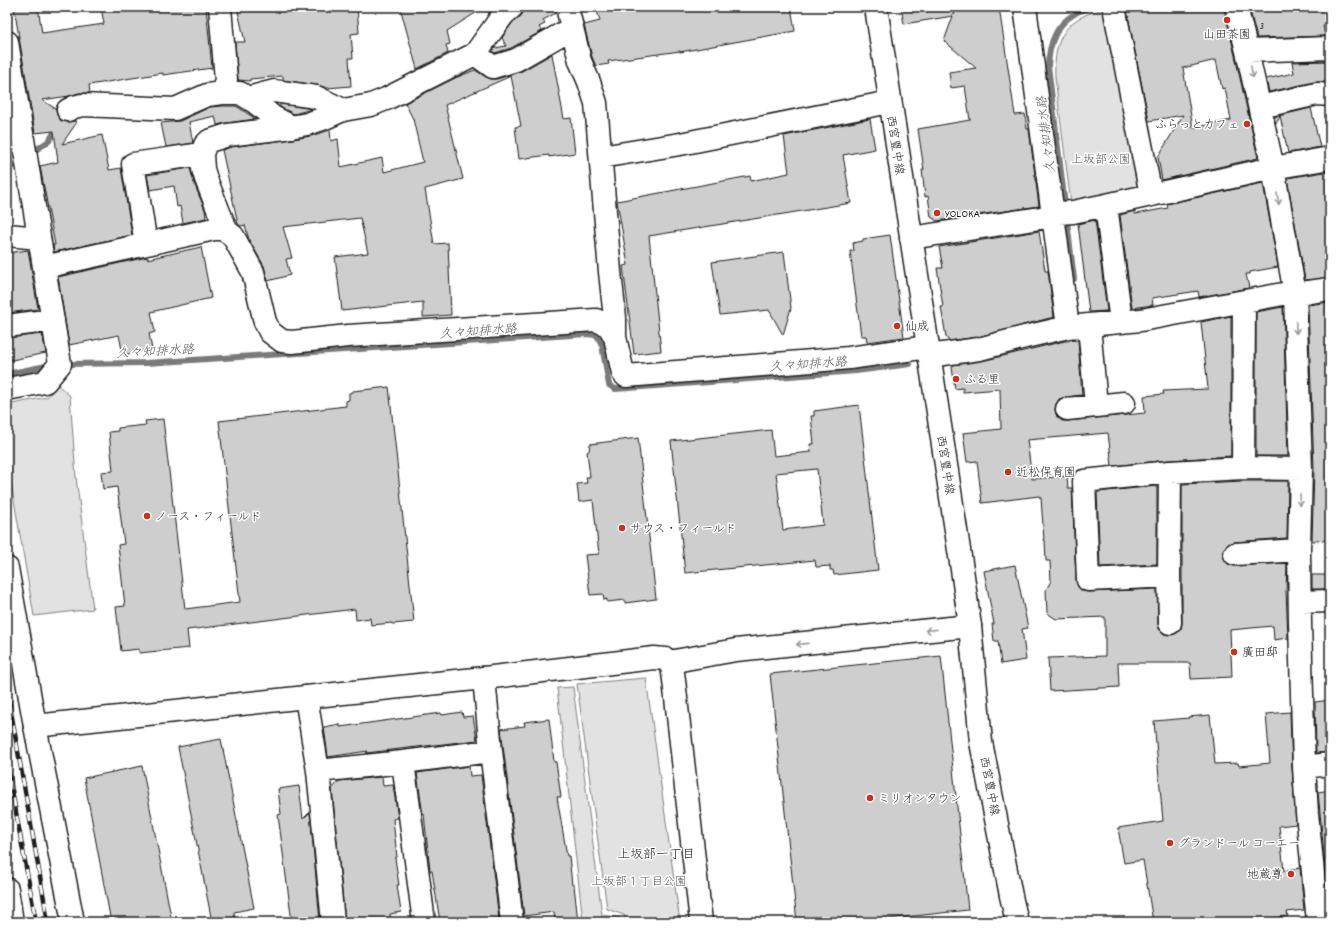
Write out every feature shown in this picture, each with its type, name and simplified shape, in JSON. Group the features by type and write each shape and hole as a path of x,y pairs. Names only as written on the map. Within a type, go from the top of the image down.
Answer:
{"street":[{"path":"220,7 226,80 222,93"},
{"path":"227,232 206,179 202,154 205,145 209,140 228,135 292,127 325,118 343,110 372,105 386,99 475,54 503,14 512,7"},
{"path":"567,7 580,61 596,103 616,336 623,373 626,376 979,349 1077,326 1141,320 1283,294 1295,294 1330,289"},
{"name":"西宮豊中線","path":"876,7 970,626 981,742 1017,922"},
{"path":"1027,7 1061,213 1077,326 1096,406"},
{"path":"1236,7 1260,107 1295,294 1301,469 1299,550 1304,767 1316,920"},
{"path":"1114,8 1151,195"},
{"path":"475,54 493,68 516,60 572,28"},
{"path":"7,42 60,364 45,382 7,389"},
{"path":"1247,51 1330,48"},
{"path":"248,98 274,91 316,97 343,110"},
{"path":"68,110 82,105 175,109 207,95 240,93 273,117 292,127"},
{"path":"1260,107 1317,94 1330,95"},
{"path":"601,157 680,144 890,102"},
{"path":"146,244 133,164 202,154"},
{"path":"911,238 1106,205 1272,168 1330,158"},
{"path":"1106,205 1121,322"},
{"path":"44,267 214,229 224,229 233,236 253,272 265,322 270,332 282,341 292,342 348,336 596,320 609,326 616,336"},
{"path":"7,235 39,238"},
{"path":"1243,468 1244,302"},
{"path":"7,326 52,320"},
{"path":"1067,409 1124,403"},
{"path":"1169,576 1088,580 1084,481 1170,472 1243,468 1301,469"},
{"path":"1170,472 1170,623"},
{"path":"1235,554 1299,550"},
{"path":"7,568 35,726 73,922"},
{"path":"1300,602 1330,601"},
{"path":"669,662 736,650 970,626"},
{"path":"35,726 484,678 654,658 666,659 672,666 674,680 701,922"},
{"path":"484,678 491,751 512,922"},
{"path":"306,697 318,771 333,922"},
{"path":"318,771 491,751"},
{"path":"403,762 424,922"},
{"path":"1304,767 1330,764"},
{"path":"7,889 12,922"}],"green space":[{"name":"上坂部公園","path":"1107,9 1144,188 1071,204 1055,77 1057,51 1060,40 1072,23 1093,12"},
{"path":"58,385 70,396 76,477 93,609 34,616 10,477 7,477 7,405 47,397"},
{"name":"上坂部１丁目公園","path":"646,678 680,922 626,922 624,915 607,909 577,684"},
{"path":"573,687 602,915 620,918 621,922 583,922 557,688"}],"building":[{"path":"14,7 38,7 42,33 104,24 101,7 206,7 212,68 163,75 163,73 89,85 90,93 79,93 42,100 56,109 57,115 61,121 77,122 62,144 102,135 109,170 121,168 132,235 54,252 53,245 55,245 40,166 58,162 54,131 35,133"},
{"path":"237,7 357,7 359,33 351,34 353,58 349,58 351,86 327,88 318,85 283,80 283,76 250,79 250,81 238,80 235,42 245,42"},
{"path":"400,7 485,7 447,31 450,44 446,45 448,53 417,69"},
{"path":"485,7 493,7 489,14"},
{"path":"524,7 555,7 556,13 543,20 545,24 539,27 542,31 511,48 495,53 492,51 495,48 506,46 502,38 512,23 521,16 524,11"},
{"path":"596,7 791,7 795,31 680,52 608,61 609,64 596,66 592,57 584,25 600,21"},
{"path":"901,7 953,7 954,15 956,7 999,7 1015,115 1025,114 1027,129 1029,129 1039,206 937,221 931,217 928,196 925,197 922,170 924,170 918,129 970,120 965,86 951,88 949,72 976,68 944,41 953,16 904,24"},
{"path":"1146,7 1224,7 1258,158 1162,180 1158,157 1183,115 1149,121 1127,11","holes":["1216,60 1222,89 1225,88 1231,120 1193,128 1183,68"]},
{"path":"1249,7 1330,7 1330,25 1323,26 1325,36 1257,38"},
{"path":"552,54 564,119 571,118 575,153 549,157 549,155 519,159 515,127 521,126 511,76 445,105 463,179 425,189 434,244 448,243 451,315 423,317 423,302 342,311 335,257 368,253 360,218 283,227 292,258 286,259 290,275 268,281 264,266 249,240 245,225 241,226 238,224 222,150 231,147 311,136 330,130 331,141 338,139 341,167 382,158 384,172 423,162 413,119 405,103 455,78 475,70 486,77 497,79 522,71"},
{"path":"1330,61 1330,82 1314,82 1269,92 1266,79 1294,73 1292,62"},
{"path":"280,104 312,109 294,114 280,107"},
{"path":"236,106 256,119 217,125 215,116 189,122 193,143 166,147 161,123 180,121 210,107"},
{"path":"1311,108 1320,147 1288,153 1280,116 1276,124 1274,117"},
{"path":"870,119 875,149 843,155 851,203 649,236 661,351 634,354 623,266 628,265 617,201 750,176 751,181 789,173 784,136"},
{"path":"190,168 194,183 205,210 206,218 183,223 180,206 177,207 174,186 150,190 147,175"},
{"path":"1328,172 1328,176 1330,175 1330,221 1326,222 1330,257 1330,277 1305,280 1287,178"},
{"path":"1263,183 1278,267 1246,274 1249,288 1199,297 1198,291 1152,298 1153,305 1132,308 1120,215 1135,211 1135,214 1168,208 1167,204"},
{"path":"1095,220 1107,311 1089,312 1078,224"},
{"path":"1039,231 1045,271 1048,271 1054,317 977,337 949,341 946,337 941,307 943,307 937,268 943,268 939,247"},
{"path":"890,235 904,337 867,342 866,336 861,336 850,251 854,251 853,243 863,241 863,239"},
{"path":"201,247 211,298 151,312 155,332 149,334 152,349 123,355 119,335 69,345 58,277 147,257 147,259"},
{"path":"28,250 38,309 7,313 7,253"},
{"path":"784,252 791,308 783,335 769,310 720,315 712,262"},
{"path":"1330,302 1330,540 1312,541 1314,469 1308,305"},
{"path":"1283,307 1288,456 1256,456 1256,312"},
{"path":"1231,316 1231,456 1169,460 1112,466 1108,433 1027,440 1032,479 1067,476 1068,488 1072,488 1076,580 1078,587 1083,591 1089,592 1157,589 1159,629 1164,634 1170,635 1177,633 1181,629 1182,623 1182,484 1243,481 1288,481 1287,538 1234,542 1228,544 1224,548 1223,554 1225,561 1229,565 1235,566 1287,563 1286,592 1288,638 1274,640 1273,626 1230,630 1232,677 1191,679 1190,663 1118,663 1119,687 1050,691 1048,658 1105,656 1105,617 1056,619 1047,613 1046,590 1051,581 1050,561 1046,561 1041,498 1039,496 982,503 977,461 967,462 963,433 1001,429 1000,389 963,392 963,388 955,389 952,367 953,365 982,361 1065,341 1078,340 1082,395 1059,399 1055,410 1057,417 1062,421 1068,421 1145,413 1144,396 1164,394 1163,391 1208,389 1201,322"},
{"path":"42,334 46,353 7,361 7,338"},
{"path":"389,387 414,622 371,625 370,618 356,620 355,609 187,630 189,648 139,653 139,649 121,651 116,607 125,606 118,545 124,544 117,487 103,489 101,472 113,471 109,432 118,431 118,428 146,425 145,421 163,419 185,609 240,602 219,421 346,406 346,401 349,400 349,393 353,391"},
{"path":"859,405 878,570 834,575 833,570 830,570 830,566 816,567 815,560 685,573 671,441 771,430 774,456 811,452 810,444 814,444 811,416 814,416 814,411","holes":["817,469 823,525 783,530 776,473"]},
{"name":"サウス・フィールド","path":"638,438 656,599 625,603 625,600 607,602 607,599 604,600 603,594 590,595 585,555 599,554 593,500 579,502 577,484 587,483 586,477 590,477 587,452 589,451 590,444"},
{"path":"1157,486 1157,564 1100,567 1097,492"},
{"path":"1015,565 1028,628 1022,629 1026,660 1001,664 998,641 994,641 992,624 994,624 984,571"},
{"path":"1312,575 1330,575 1330,589 1312,589"},
{"name":"ミリオンタウン","path":"941,656 968,910 861,922 797,922 770,674"},
{"path":"1330,700 1330,752 1316,753 1315,702"},
{"path":"462,712 463,717 473,716 477,740 366,753 368,751 328,757 324,727 340,724 340,727 441,713 442,715"},
{"path":"1290,712 1296,824 1279,826 1284,871 1300,868 1304,910 1287,912 1288,916 1248,922 1153,922 1143,860 1124,863 1118,828 1163,821 1154,721 1210,715 1215,764 1238,763 1239,766 1270,763 1266,714"},
{"path":"549,719 554,762 556,762 561,797 557,797 567,856 569,856 572,885 574,885 578,922 555,922 554,912 524,916 501,729 525,726 524,722"},
{"path":"221,739 254,908 234,912 235,922 212,922 178,747"},
{"path":"142,766 172,922 111,922 84,778"},
{"path":"469,766 470,776 481,775 499,919 492,920 492,922 440,922 432,871 430,871 424,814 423,815 417,773"},
{"path":"382,777 383,786 393,785 398,818 393,819 397,857 395,858 399,885 397,885 401,912 390,914 391,922 345,922 332,789 339,781"},
{"path":"299,786 303,819 310,812 320,922 292,922 278,815 281,814 278,789"},
{"path":"1330,790 1330,906 1329,906 1318,792"}],"waterway":[{"name":"久々知排水路","path":"1074,279 1048,66 1051,44 1061,25 1077,12 1090,7"},
{"path":"30,154 49,141 64,116"},
{"path":"7,169 22,159"},
{"name":"久々知排水路","path":"64,364 146,363 586,334 597,335 602,345 609,385 615,389 856,371 910,364"},
{"name":"久々知排水路","path":"7,374 51,365"}],"railway":[{"path":"7,689 48,922"},
{"path":"7,763 36,922"}],"place":[{"name":"山田茶園","path":"1227,20"},
{"name":"ふらっとカフェ","path":"1247,124"},
{"name":"YOLOKA","path":"937,213"},
{"name":"仙成","path":"897,326"},
{"name":"ふる里","path":"956,379"},
{"name":"近松保育園","path":"1008,472"},
{"name":"ノース・フィールド","path":"147,516"},
{"name":"サウス・フィールド","path":"622,528"},
{"name":"廣田邸","path":"1234,652"},
{"name":"ミリオンタウン","path":"870,798"},
{"name":"グランドール コーエー","path":"1170,843"},
{"name":"地蔵尊","path":"1291,874"}],"district":[{"name":"上坂部一丁目","path":"656,853"}]}
